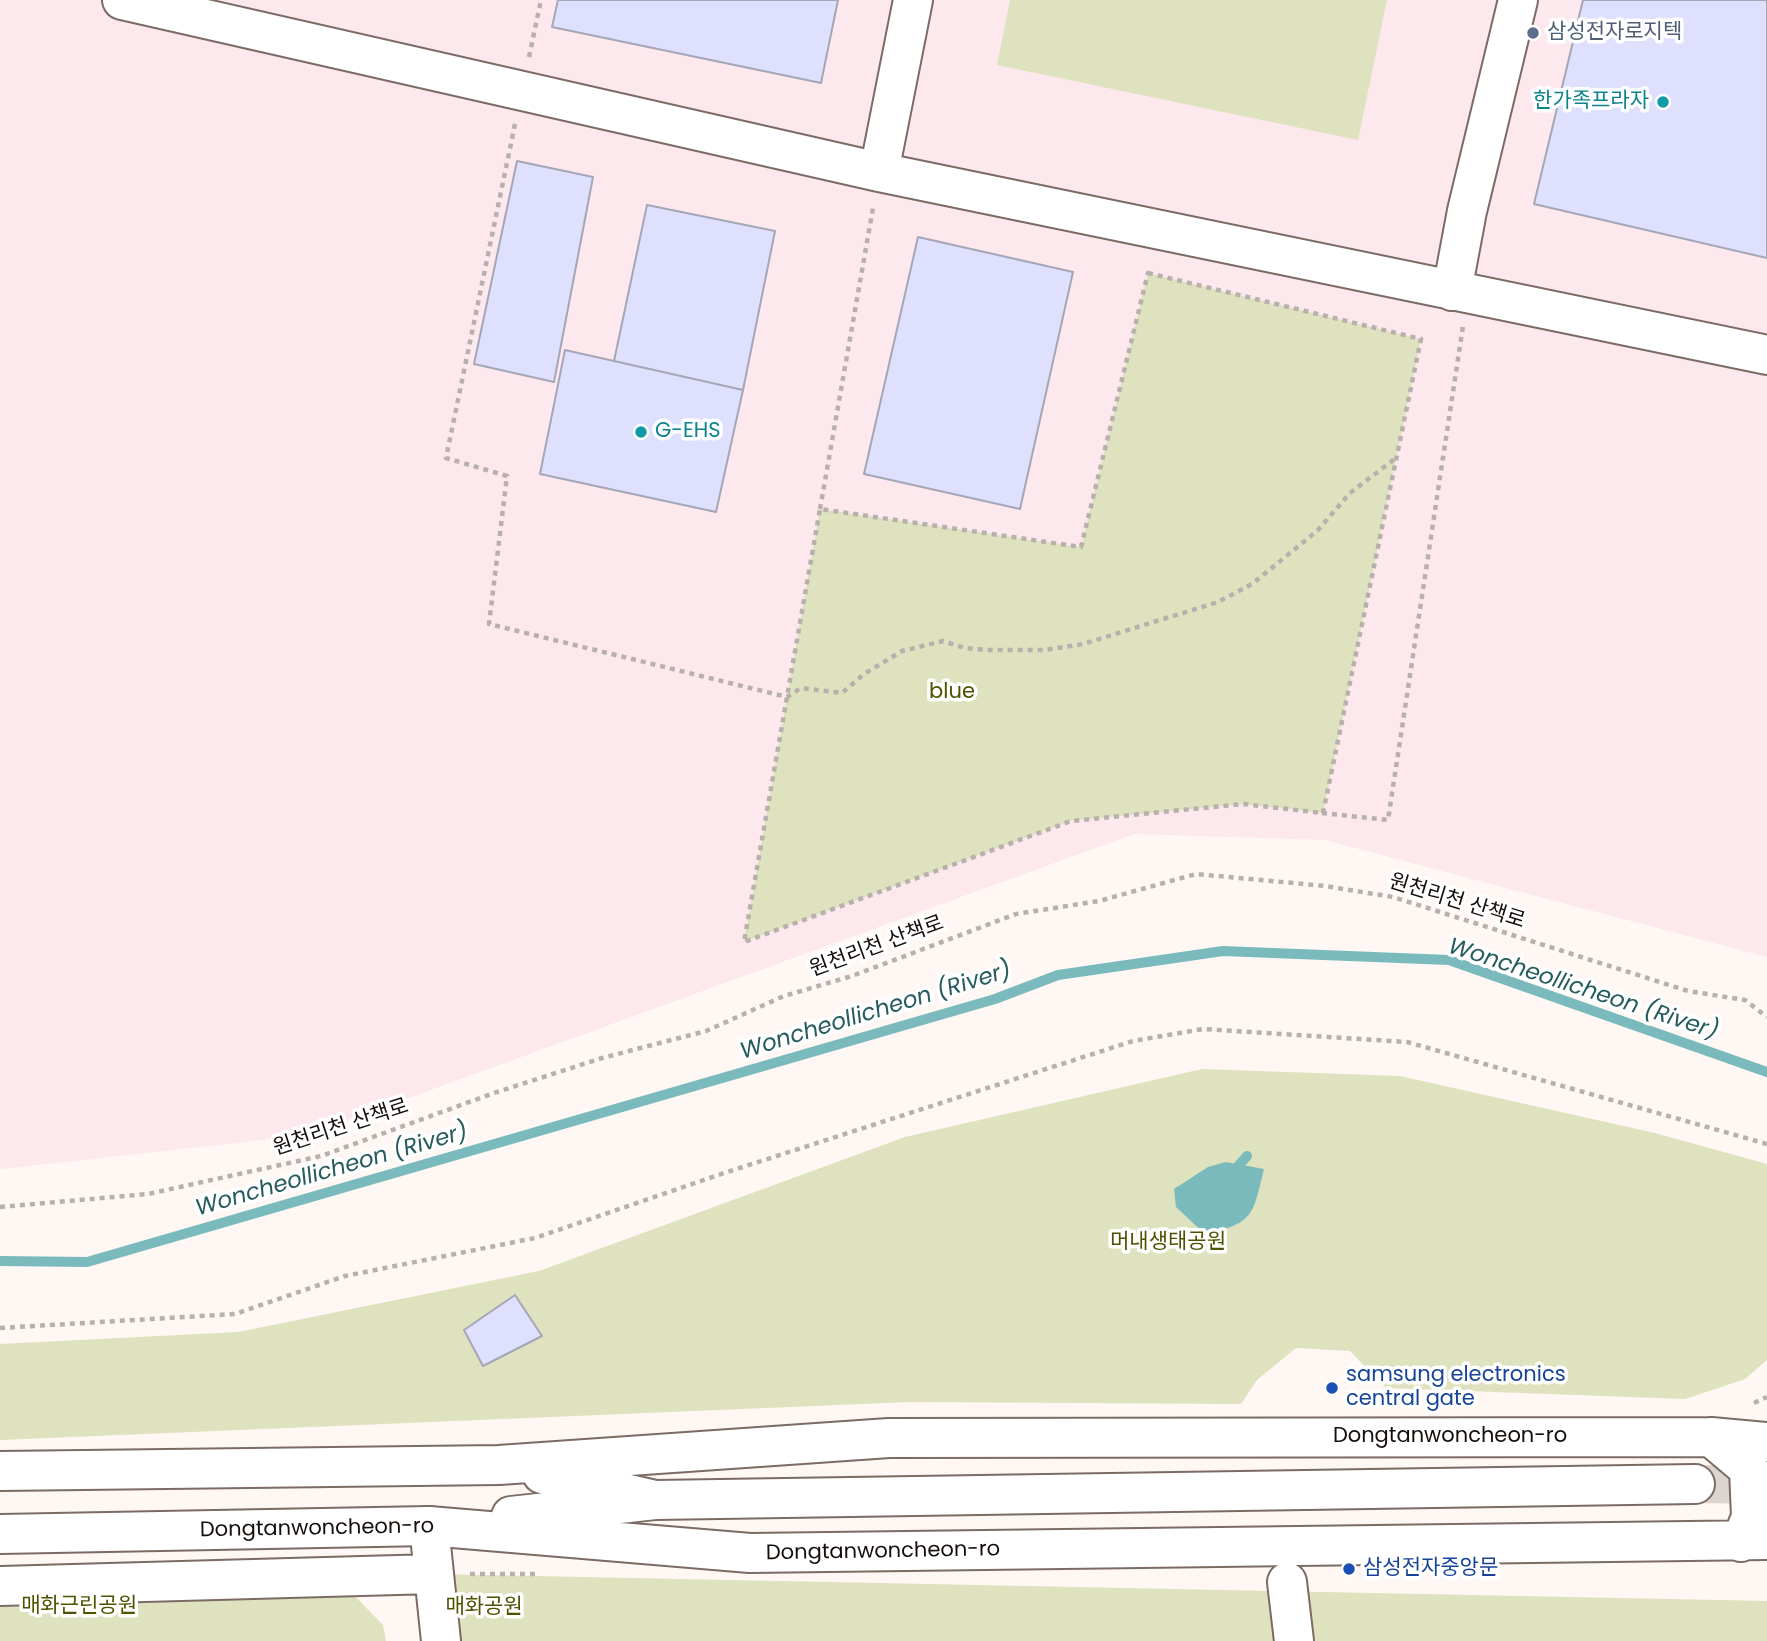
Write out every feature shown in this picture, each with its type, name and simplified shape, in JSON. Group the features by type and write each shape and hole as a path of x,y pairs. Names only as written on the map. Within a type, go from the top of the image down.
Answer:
{"main road":[{"path":"122,0 879,172 1767,355"},
{"path":"879,172 913,0"},
{"path":"1460,292 1467,211 1518,0"},
{"path":"1711,1437 1749,1469 1754,1541"},
{"name":"Dongtanwoncheon-ro","path":"0,1471 499,1465 889,1438 1711,1437 1767,1442"},
{"path":"499,1465 655,1500"},
{"path":"441,1641 429,1525 655,1500 1695,1485"},
{"name":"Dongtanwoncheon-ro","path":"0,1534 429,1525 750,1553 1754,1541"},
{"path":"0,1586 434,1574"},
{"path":"1287,1582 1294,1641"}],"path":[{"path":"541,0 446,458 507,476 489,624 787,697 801,688 842,693 864,674 902,651 943,641 965,648 987,650 1058,648 1083,644 1218,602 1252,584 1318,530 1350,493 1396,458"},
{"path":"879,172 744,942 1071,821 1243,804 1388,820 1460,292"},
{"path":"820,509 1081,547 1148,273 1421,339 1323,813"},
{"name":"원천리천 산책로","path":"0,1207 148,1194 321,1156 494,1093 602,1058 706,1031 784,996 852,976 1017,914 1099,901 1196,874 1325,886 1393,898 1688,991 1745,1000 1767,1017"},
{"path":"0,1328 235,1314 345,1276 535,1238 724,1173 1121,1045 1203,1029 1407,1042 1767,1144"}],"shaded area":[{"path":"0,0 1767,0 1767,957 1325,840 1134,834 307,1135 0,1169"}],"green space":[{"path":"1010,0 1387,0 1358,140 997,65"},
{"name":"blue","path":"1148,273 1421,339 1323,813 1243,804 1071,821 744,942 820,509 1081,547"},
{"name":"머내생태공원","path":"1202,1069 1400,1076 1655,1133 1767,1164 1767,1360 1745,1379 1685,1399 1386,1388 1350,1351 1296,1348 1257,1380 1241,1404 911,1402 0,1440 0,1344 238,1332 539,1271 905,1137"},
{"name":"매화공원","path":"434,1574 1767,1601 1767,1641 449,1641"},
{"name":"매화근린공원","path":"0,1577 347,1588 383,1625 386,1641 0,1641"}],"water":[{"path":"1226,1162 1264,1169 1257,1198 1243,1221 1206,1235 1176,1207 1174,1189 1208,1167"}],"building":[{"path":"558,0 838,0 821,83 552,27"},
{"name":"한가족프라자","path":"1583,0 1767,0 1767,258 1534,204"},
{"path":"517,161 593,177 554,382 474,364"},
{"path":"647,205 775,231 743,390 614,361"},
{"path":"918,237 1073,272 1020,509 864,474"},
{"name":"G-EHS","path":"565,350 743,390 716,512 540,474"},
{"path":"515,1295 542,1336 483,1366 464,1330"}],"waterway":[{"name":"Woncheollicheon (River)","path":"0,1261 87,1262 995,999 1058,975 1223,951 1449,960 1767,1072"},
{"path":"1232,1173 1247,1156"}],"tunnel":[{"path":"1695,1484 1767,1485"}],"place":[{"name":"삼성전자로지텍","path":"1533,33"},
{"name":"한가족프라자","path":"1663,102"},
{"name":"G-EHS","path":"641,432"},
{"name":"samsung electronics central gate","path":"1332,1388"},
{"name":"삼성전자중앙문","path":"1349,1569"}]}
